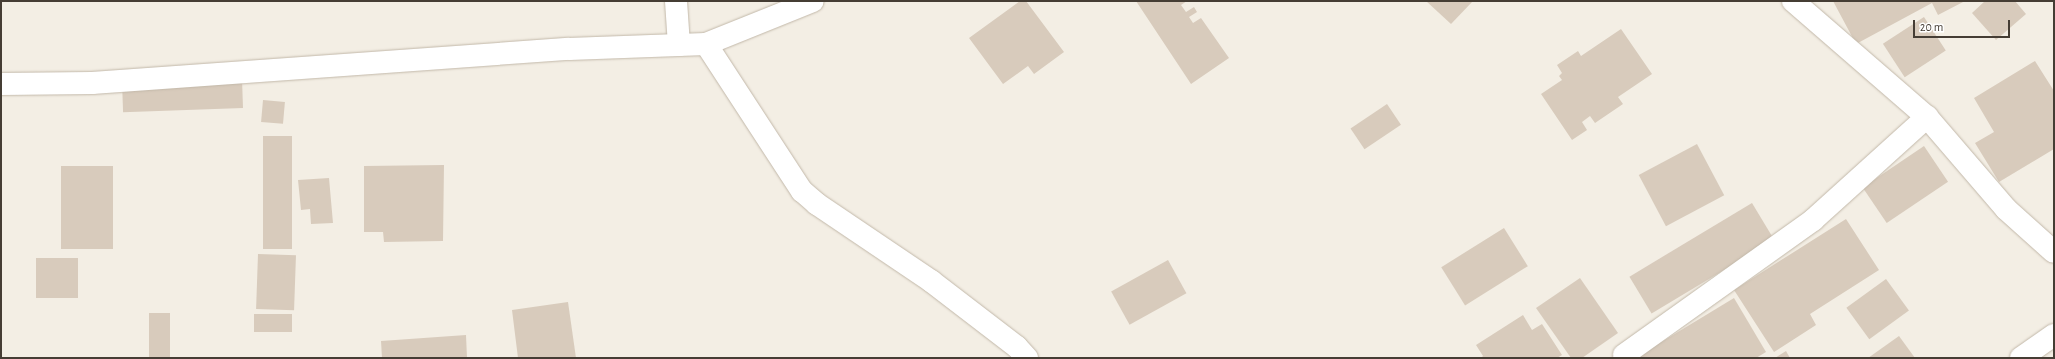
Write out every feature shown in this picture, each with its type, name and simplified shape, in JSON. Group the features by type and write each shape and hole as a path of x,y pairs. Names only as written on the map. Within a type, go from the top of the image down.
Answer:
{"street":[{"path":"676,1 679,44"},
{"path":"1,84 92,83 569,49 706,44 813,1"},
{"path":"1794,1 1927,117 2006,209 2054,252"},
{"path":"706,44 802,191 817,204 931,281 1017,347 1027,358"},
{"path":"1624,355 1813,220 1927,117"},
{"path":"2021,358 2054,335"}],"building":[{"path":"1020,1 1026,1 1064,52 1034,74 1028,66 1003,84 969,38"},
{"path":"1136,1 1187,1 1181,5 1186,12 1194,7 1197,12 1189,17 1193,23 1201,18 1229,58 1191,84"},
{"path":"1426,1 1473,1 1451,24"},
{"path":"1833,1 1965,1 1938,15 1932,3 1856,44"},
{"path":"1985,1 2015,1 2026,14 1996,40 1972,13"},
{"path":"1924,17 1946,51 1905,77 1883,44"},
{"path":"1621,29 1652,74 1618,97 1623,104 1595,123 1590,116 1582,122 1587,130 1572,140 1541,94 1562,80 1559,76 1562,73 1557,65 1578,51 1581,56"},
{"path":"2035,61 2054,91 2054,149 1999,182 1975,143 1994,132 1974,98"},
{"path":"242,79 243,108 123,112 122,83"},
{"path":"263,100 285,102 283,124 261,122"},
{"path":"1387,104 1401,125 1365,149 1351,129"},
{"path":"263,136 292,136 292,249 263,249"},
{"path":"1697,144 1724,195 1666,226 1639,175"},
{"path":"1924,146 1948,182 1887,223 1863,187"},
{"path":"444,165 443,241 384,242 383,232 364,232 364,166"},
{"path":"61,166 113,166 113,249 61,249"},
{"path":"329,178 333,223 311,224 310,209 301,210 298,180"},
{"path":"1752,203 1774,240 1652,314 1629,277"},
{"path":"1846,219 1879,270 1810,314 1816,325 1774,352 1734,290"},
{"path":"1504,228 1528,266 1465,305 1441,267"},
{"path":"258,254 296,255 294,310 256,309"},
{"path":"36,258 78,258 78,298 36,298"},
{"path":"1168,260 1186,293 1130,325 1111,292"},
{"path":"1580,278 1618,333 1582,358 1571,358 1536,308"},
{"path":"1886,279 1909,311 1869,339 1846,308"},
{"path":"1734,298 1766,352 1756,358 1635,358"},
{"path":"568,302 576,358 518,358 512,310"},
{"path":"149,313 170,313 170,358 149,358"},
{"path":"254,314 292,314 292,332 254,332"},
{"path":"1523,315 1532,330 1542,324 1562,355 1557,358 1481,358 1483,356 1476,345"},
{"path":"466,335 467,358 382,358 381,341"},
{"path":"1899,336 1915,358 1868,358"},
{"path":"1786,351 1790,358 1775,358"}]}
